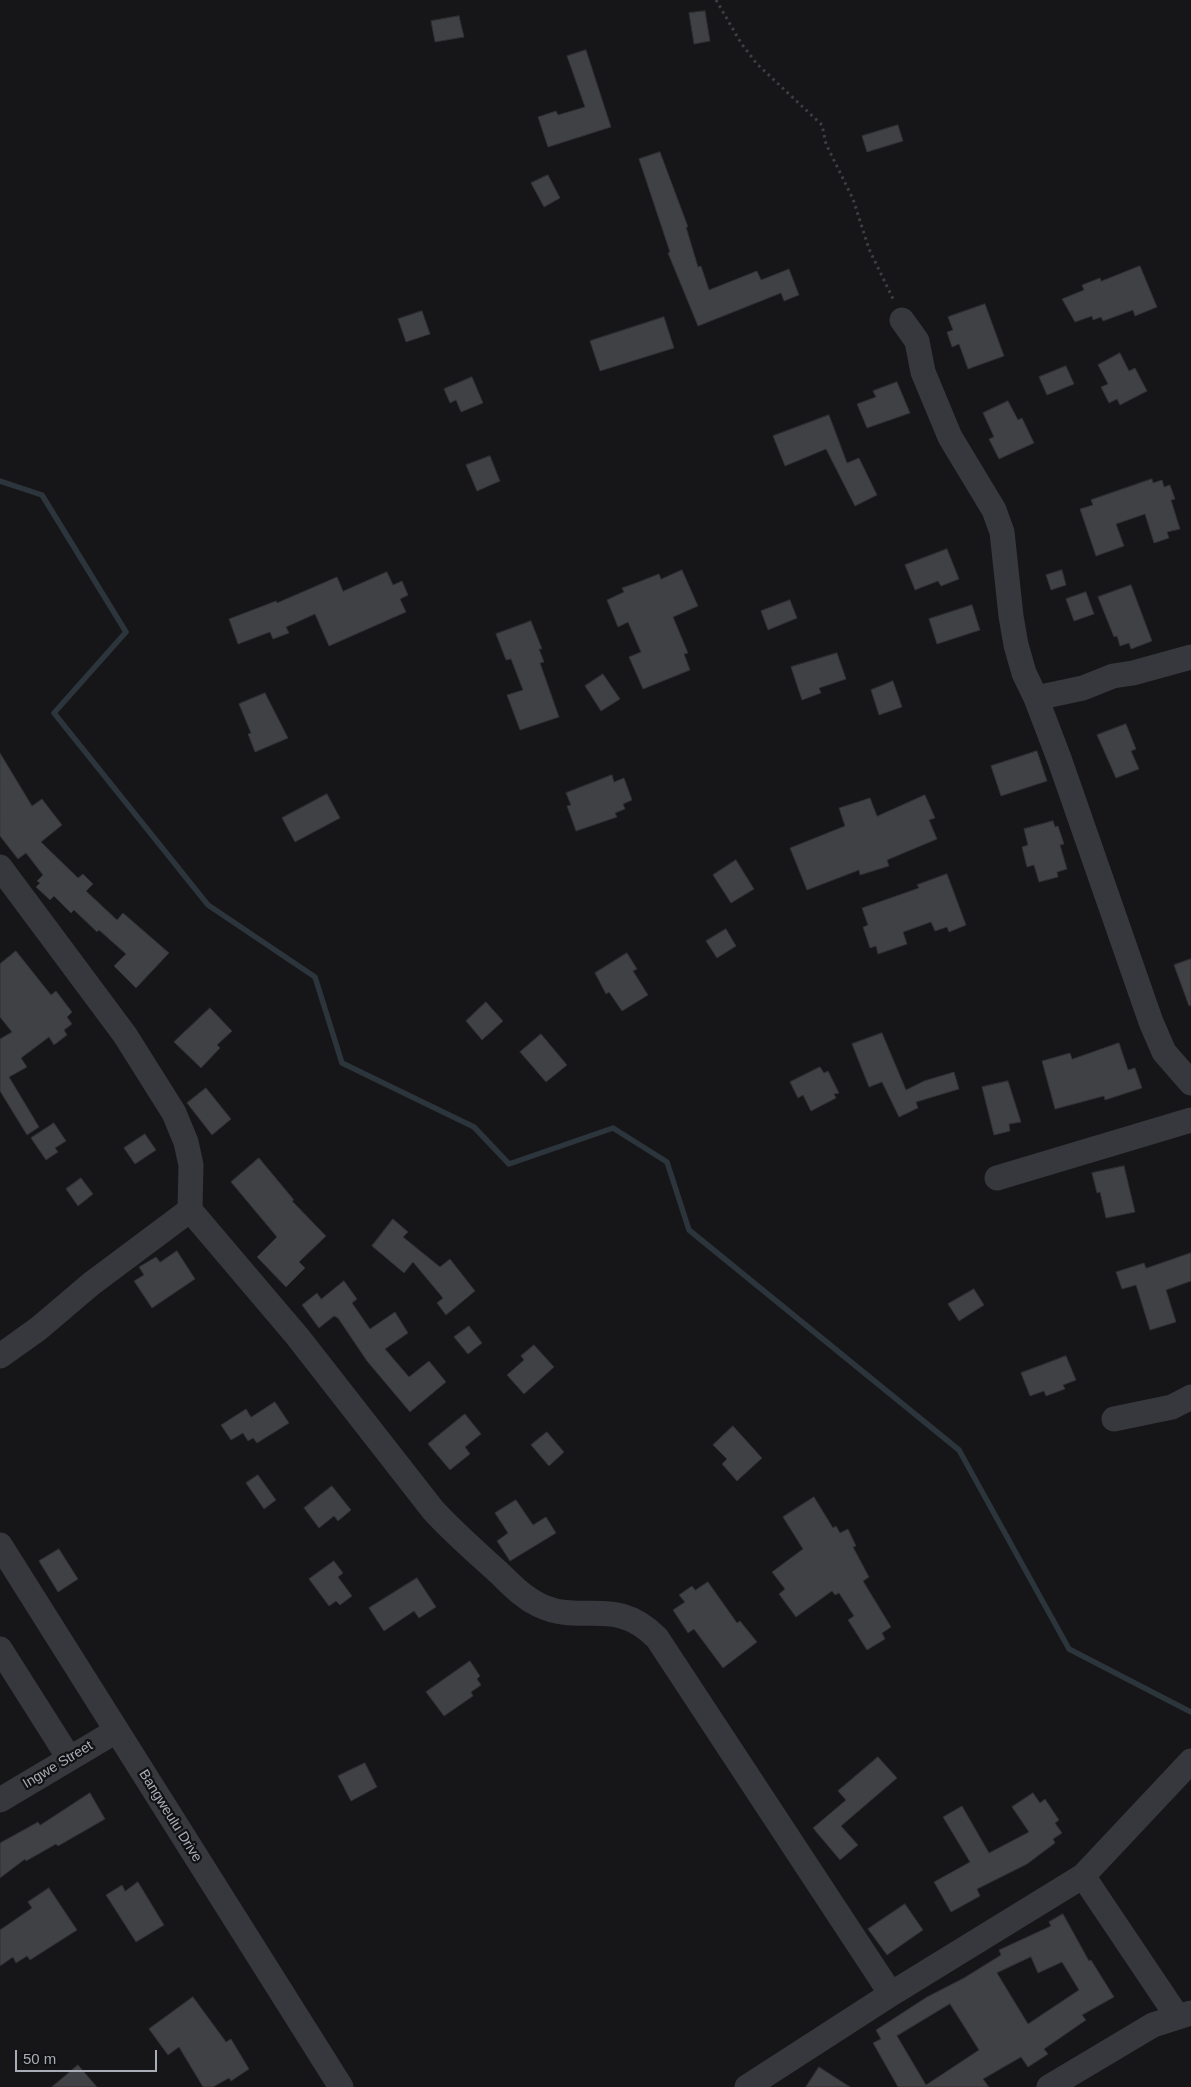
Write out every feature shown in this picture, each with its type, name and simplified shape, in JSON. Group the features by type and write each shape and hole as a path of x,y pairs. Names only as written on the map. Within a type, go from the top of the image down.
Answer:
{"street":[{"path":"902,320 917,341 923,372 950,437 994,510 1002,532 1016,645 1024,673 1036,698 1151,1022 1164,1052 1191,1083"},
{"path":"1036,698 1083,688 1113,676 1133,673 1191,656"},
{"path":"0,867 125,1035 174,1113 186,1142 191,1165 190,1210 297,1336 427,1502 456,1535 525,1597 539,1606 568,1612 618,1614 636,1620 657,1638 891,1994"},
{"path":"997,1178 1191,1120"},
{"path":"0,1356 38,1329 91,1284 190,1210"},
{"path":"1114,1419 1172,1407 1191,1397"},
{"name":"Bangweulu Drive","path":"0,1545 341,2087"},
{"path":"0,1649 69,1758"},
{"name":"Ingwe Street","path":"0,1800 116,1731"},
{"path":"747,2087 891,1994 1083,1876 1191,1761"},
{"path":"1049,2087 1127,2039 1184,2014 1083,1876"}],"path":[{"path":"716,0 741,43 757,64 822,125 826,144 854,199 870,249 902,320"}],"building":[{"path":"705,11 710,41 694,44 689,13"},
{"path":"459,16 464,37 435,42 431,21"},
{"path":"586,50 611,127 548,147 538,117 556,111 558,115 585,107 567,56"},
{"path":"898,125 903,141 867,152 862,136"},
{"path":"660,152 688,227 686,227 698,267 701,266 709,290 757,271 761,280 789,269 799,295 784,301 781,293 698,326 668,253 670,252 639,159"},
{"path":"548,175 560,198 544,207 531,183"},
{"path":"1140,266 1157,307 1135,316 1133,310 1103,321 1101,317 1093,320 1092,316 1075,322 1062,299 1084,290 1082,285 1100,278 1101,281"},
{"path":"985,304 1004,356 968,369 959,344 952,347 947,332 953,330 948,317"},
{"path":"422,311 430,334 406,342 398,319"},
{"path":"664,317 674,348 600,371 590,341"},
{"path":"1120,353 1129,371 1135,368 1147,391 1120,405 1117,399 1109,403 1101,387 1108,384 1098,365"},
{"path":"1066,366 1074,384 1047,395 1039,377"},
{"path":"472,377 483,403 461,412 456,400 450,403 444,389"},
{"path":"897,382 910,413 867,428 857,404 876,397 873,391"},
{"path":"1008,401 1018,420 1022,418 1034,443 999,459 989,439 994,437 983,413"},
{"path":"829,415 847,463 859,458 877,495 855,506 826,449 785,466 773,436"},
{"path":"490,456 500,481 477,491 466,465"},
{"path":"1152,479 1153,483 1162,480 1164,487 1170,485 1175,499 1171,500 1180,529 1167,532 1169,538 1154,543 1145,514 1116,524 1124,546 1096,556 1080,509 1093,505 1091,500"},
{"path":"947,549 959,579 941,586 938,581 915,590 905,565"},
{"path":"682,570 698,606 673,617 688,653 684,654 690,670 643,689 629,657 641,652 628,622 618,627 607,600 624,592 622,588 659,574 661,579"},
{"path":"1062,570 1066,585 1051,590 1046,575"},
{"path":"387,572 393,585 402,581 408,595 400,599 406,612 329,646 315,614 286,627 289,633 273,639 270,632 238,644 229,619 276,601 277,603 337,577 343,591"},
{"path":"1131,585 1152,641 1131,649 1129,643 1120,646 1117,636 1114,637 1098,597"},
{"path":"1086,592 1094,614 1074,621 1066,599"},
{"path":"790,600 797,618 768,630 761,611"},
{"path":"972,605 980,630 937,644 929,619"},
{"path":"531,621 542,649 539,649 544,662 540,663 559,717 520,730 507,695 523,690 511,659 506,660 496,634"},
{"path":"837,653 846,679 819,688 821,693 802,700 791,667"},
{"path":"603,674 620,699 601,711 585,686"},
{"path":"893,681 902,707 879,715 871,690"},
{"path":"265,693 288,738 255,752 248,734 251,733 239,704"},
{"path":"1126,724 1136,749 1131,751 1139,769 1116,778 1097,735"},
{"path":"1037,751 1047,781 1001,796 991,766"},
{"path":"0,753 32,806 42,799 62,825 41,842 78,878 83,874 93,884 86,891 117,920 123,913 169,953 136,988 114,966 126,954 99,930 97,932 74,910 71,913 54,896 50,900 36,887 40,883 37,881 43,875 26,853 18,859 0,836"},
{"path":"612,775 614,782 624,778 632,800 623,804 625,809 615,813 617,817 576,831 567,806 571,805 566,793"},
{"path":"327,794 340,818 295,842 282,818"},
{"path":"925,795 935,818 929,820 937,839 887,860 889,866 860,875 859,870 807,890 790,848 845,826 839,808 870,798 877,816"},
{"path":"1053,821 1055,827 1058,826 1064,844 1060,845 1067,869 1057,872 1058,877 1039,882 1034,865 1027,867 1022,847 1028,845 1024,829"},
{"path":"736,860 754,889 731,903 713,875"},
{"path":"947,874 966,925 949,932 947,927 935,931 931,922 903,932 907,944 878,954 876,946 870,948 863,927 868,925 862,908 919,888 917,885"},
{"path":"726,929 736,946 717,958 706,941"},
{"path":"16,951 51,995 56,991 72,1012 67,1017 72,1024 64,1030 67,1035 54,1045 49,1037 21,1058 27,1067 9,1077 39,1127 27,1135 0,1091 0,1039 12,1032 0,1017 0,964"},
{"path":"627,953 637,969 633,971 648,995 622,1011 609,992 606,994 595,973"},
{"path":"1191,959 1191,1005 1189,1006 1174,965"},
{"path":"486,1002 503,1021 482,1040 466,1021"},
{"path":"210,1008 232,1031 217,1045 220,1048 201,1068 174,1042"},
{"path":"882,1033 906,1090 924,1081 954,1072 959,1089 916,1102 918,1108 899,1117 882,1082 869,1087 852,1044"},
{"path":"541,1034 567,1065 546,1082 520,1052"},
{"path":"1119,1043 1128,1070 1135,1068 1142,1088 1105,1100 1104,1096 1055,1109 1042,1061 1070,1053 1072,1059"},
{"path":"820,1067 824,1073 828,1071 839,1093 834,1094 836,1098 811,1111 803,1095 798,1098 790,1082"},
{"path":"1008,1081 1021,1122 1009,1124 1010,1131 994,1135 982,1087"},
{"path":"206,1088 231,1119 212,1135 187,1103"},
{"path":"54,1123 66,1141 55,1148 58,1152 46,1160 31,1138"},
{"path":"145,1134 156,1150 135,1164 124,1148"},
{"path":"259,1158 294,1200 292,1201 326,1236 299,1262 305,1268 286,1287 257,1257 277,1237 231,1182"},
{"path":"1124,1166 1135,1212 1106,1218 1100,1192 1097,1193 1092,1173"},
{"path":"81,1178 93,1194 78,1206 66,1189"},
{"path":"393,1219 408,1232 403,1237 440,1267 450,1259 475,1291 446,1315 437,1303 443,1298 413,1262 404,1273 372,1246"},
{"path":"177,1251 195,1279 152,1308 134,1281 144,1275 139,1267 156,1257 160,1262"},
{"path":"1191,1253 1191,1281 1166,1290 1176,1322 1150,1330 1136,1285 1122,1289 1116,1272 1144,1263 1146,1268"},
{"path":"344,1281 357,1299 352,1303 370,1329 395,1312 408,1333 385,1349 409,1377 429,1361 446,1382 410,1412 367,1361 338,1318 334,1316 319,1328 302,1305 317,1293 321,1299"},
{"path":"974,1289 984,1305 959,1321 948,1304"},
{"path":"469,1326 482,1343 468,1354 454,1337"},
{"path":"534,1345 554,1367 524,1394 507,1375 524,1360 521,1356"},
{"path":"1066,1356 1076,1380 1063,1385 1065,1389 1046,1396 1044,1391 1030,1396 1021,1373"},
{"path":"275,1402 289,1423 257,1443 253,1438 248,1441 243,1433 231,1440 221,1425 246,1409 251,1417"},
{"path":"465,1414 481,1434 465,1447 470,1454 450,1470 428,1444"},
{"path":"733,1426 762,1458 737,1481 722,1464 727,1459 713,1445"},
{"path":"547,1432 564,1452 549,1466 531,1445"},
{"path":"258,1475 276,1500 264,1509 246,1483"},
{"path":"332,1486 351,1510 338,1521 334,1516 319,1528 304,1508"},
{"path":"814,1497 833,1528 836,1526 840,1533 848,1529 856,1546 853,1547 869,1577 863,1581 891,1627 882,1633 885,1639 867,1650 848,1620 854,1616 839,1593 835,1595 832,1591 796,1617 779,1594 785,1589 772,1572 803,1549 783,1517"},
{"path":"516,1500 533,1525 546,1517 556,1533 510,1561 497,1541 508,1533 495,1513"},
{"path":"59,1549 78,1579 58,1592 39,1561"},
{"path":"334,1561 343,1573 338,1577 352,1596 340,1605 336,1601 329,1606 309,1579"},
{"path":"417,1578 436,1607 419,1618 414,1611 384,1631 369,1608"},
{"path":"708,1582 737,1623 740,1621 757,1642 723,1668 694,1629 688,1633 673,1610 685,1602 679,1595 692,1586 695,1590"},
{"path":"470,1661 480,1676 477,1679 481,1685 471,1692 473,1696 444,1716 426,1692"},
{"path":"878,1757 897,1778 841,1826 858,1845 840,1860 813,1828 846,1800 838,1791"},
{"path":"365,1763 377,1787 351,1801 338,1776"},
{"path":"90,1793 105,1819 58,1846 56,1844 26,1861 25,1859 0,1878 0,1843 38,1822 40,1825"},
{"path":"1033,1793 1040,1803 1045,1799 1059,1820 1055,1823 1062,1833 1053,1839 1055,1843 1027,1864 977,1889 980,1896 951,1912 934,1882 970,1862 943,1817 962,1806 989,1853 1029,1832 1012,1807"},
{"path":"138,1882 164,1925 136,1942 106,1895 122,1885 125,1891"},
{"path":"49,1888 77,1930 30,1960 27,1956 16,1963 13,1957 0,1966 0,1930 32,1908 28,1902"},
{"path":"905,1904 923,1930 887,1955 868,1929"},
{"path":"1063,1914 1089,1961 1091,1960 1114,1997 1082,2015 1086,2020 1044,2049 1048,2054 1028,2067 1021,2057 983,2079 989,2087 898,2087 873,2043 881,2039 876,2030 927,1997 964,1978 1001,1955 999,1950 1051,1926 1049,1922","holes":["1031,1957 1038,1973 1062,1962 1079,1990 1028,2024 997,1973","950,2004 979,2050 926,2085 897,2036"]},
{"path":"193,1997 226,2042 231,2039 249,2069 231,2081 229,2078 213,2087 203,2087 179,2047 168,2055 149,2029"},
{"path":"78,2065 97,2087 52,2087"},
{"path":"819,2067 850,2087 806,2087"}],"waterway":[{"path":"0,481 42,495 126,632 54,713 208,905 315,977 342,1063 474,1127 509,1164 613,1128 667,1162 689,1230 959,1450 1069,1649 1191,1712"}]}
